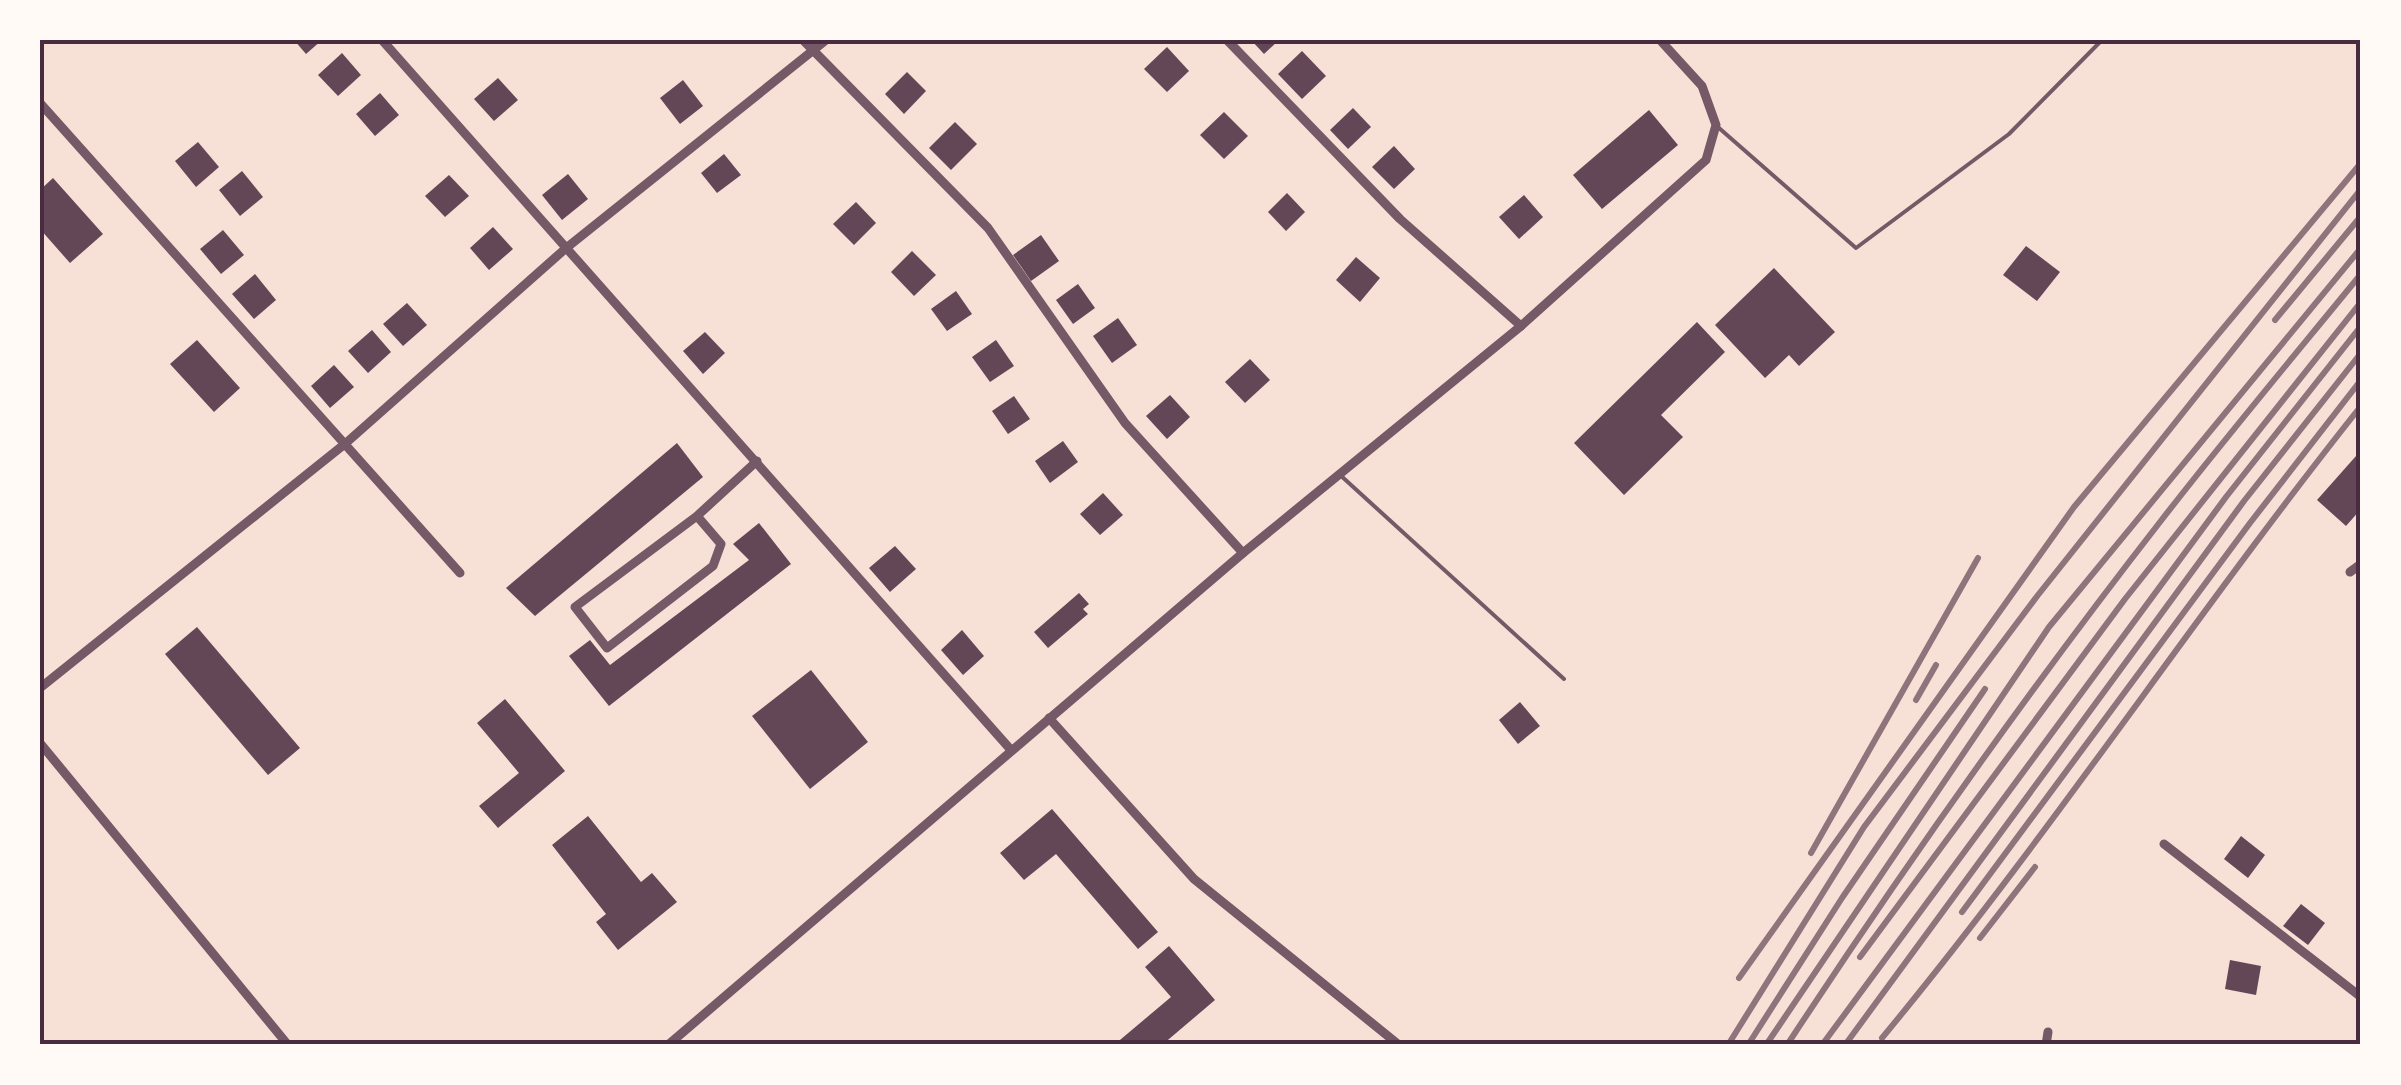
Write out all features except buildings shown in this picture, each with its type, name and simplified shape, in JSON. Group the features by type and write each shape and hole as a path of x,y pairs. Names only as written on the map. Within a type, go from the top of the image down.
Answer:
{"street":[{"path":"382,40 1011,750"},
{"path":"803,40 988,228 1125,422 1242,553"},
{"path":"40,688 346,444 566,249 826,40"},
{"path":"1227,40 1400,219 1522,326"},
{"path":"668,1045 1242,553 1522,326 1706,160 1716,124 1702,86 1660,40"},
{"path":"40,103 460,574"},
{"path":"697,516 721,544 713,566 607,648 574,608 697,516 757,461"},
{"path":"2350,572 2361,564"},
{"path":"1049,718 1194,879 1399,1045"},
{"path":"40,743 288,1045"},
{"path":"2164,844 2361,997"},
{"path":"2046,1045 2048,1032"}],"lane":[{"path":"1716,124 1856,248 2009,134 2102,40"},
{"path":"1339,474 1564,678"}],"railway":[{"path":"1739,978 2074,507 2361,163"},
{"path":"1728,1045 1864,827 2038,595 2361,189"},
{"path":"2275,320 2361,216"},
{"path":"1766,1045 2049,627 2361,248"},
{"path":"1789,1042 1923,844 2063,649 2361,274"},
{"path":"1860,957 2125,599 2361,302"},
{"path":"1822,1045 2226,497 2361,326"},
{"path":"1845,1045 2244,501 2361,353"},
{"path":"1962,912 2361,380"},
{"path":"1882,1038 2005,882 2361,406"},
{"path":"1811,853 1978,558"},
{"path":"1916,700 1936,665"},
{"path":"1748,1045 1842,898 1985,689"},
{"path":"1980,938 2035,867"}]}
